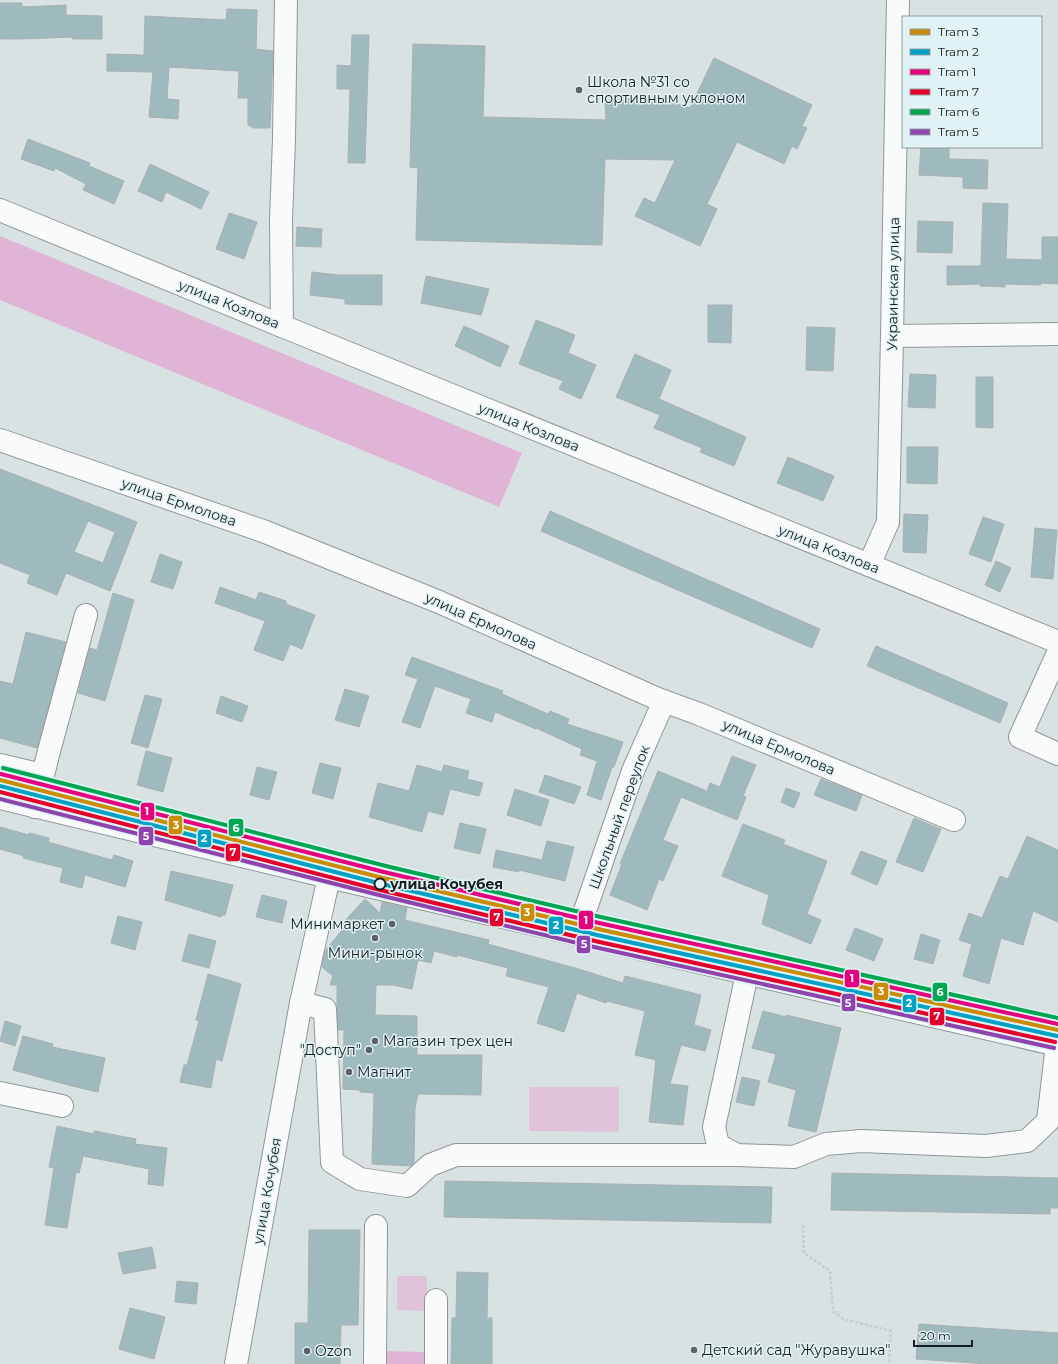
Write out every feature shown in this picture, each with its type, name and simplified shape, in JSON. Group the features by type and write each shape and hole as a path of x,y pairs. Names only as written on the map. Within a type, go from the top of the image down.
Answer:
{"street":[{"path":"282,326 281,220 286,0"},
{"name":"Украинская улица","path":"869,565 888,522 898,0"},
{"name":"улица Козлова","path":"0,210 1058,642"},
{"path":"892,336 1058,334"},
{"name":"улица Ермолова","path":"0,440 263,532 439,602 563,658 664,701 699,714 954,820"},
{"path":"35,807 42,775 86,615"},
{"path":"1058,653 1020,737 1058,754"},
{"name":"Школьный переулок","path":"577,934 633,771 664,701"},
{"path":"0,765 42,775"},
{"path":"0,798 329,877 1057,1045 1048,1121 1028,1141 986,1146 861,1141 826,1144 794,1157 737,1155 456,1155 430,1165 406,1186 360,1179 332,1162 325,1009 302,1003"},
{"name":"улица Кочубея","path":"236,1364 302,1003 329,877"},
{"path":"737,1155 718,1145 714,1127 747,974"},
{"path":"0,1093 62,1106"},
{"path":"374,1364 376,1226"},
{"path":"436,1300 436,1364"}],"path":[{"path":"803,1225 804,1253 830,1271 833,1311 843,1319 892,1331 890,1364"}],"shaded area":[{"path":"0,236 522,453 499,507 0,300"},
{"path":"529,1087 619,1087 619,1132 529,1131"},
{"path":"397,1276 427,1276 427,1311 397,1310"},
{"path":"382,1351 428,1352 428,1364 381,1364"}],"building":[{"path":"0,3 22,3 22,7 66,5 66,15 102,16 102,39 72,39 73,37 0,39"},
{"path":"227,9 257,10 256,49 273,51 270,128 254,128 248,125 248,98 238,98 239,71 169,67 167,99 179,100 178,119 149,117 153,72 107,71 107,54 144,55 145,16 226,20"},
{"path":"352,35 369,35 365,163 348,163 350,89 337,89 337,65 351,66"},
{"path":"413,44 485,46 483,117 606,120 605,102 636,97 650,97 690,108 714,58 812,105 802,126 807,128 797,149 792,146 784,164 737,142 707,204 717,209 700,246 635,216 644,198 655,203 675,160 605,159 602,245 416,240 418,168 410,167"},
{"path":"28,139 90,163 89,166 124,181 114,204 83,190 86,184 55,168 54,171 21,159"},
{"path":"921,148 949,148 949,159 988,160 987,189 963,188 963,177 919,175"},
{"path":"150,164 209,192 201,209 166,192 162,202 138,191"},
{"path":"983,203 1008,204 1006,259 1042,260 1042,237 1058,237 1058,284 1005,284 1005,287 980,286 980,284 947,285 947,266 981,266"},
{"path":"229,213 257,222 244,259 216,249"},
{"path":"918,221 953,222 952,253 917,252"},
{"path":"297,227 322,229 321,247 296,246"},
{"path":"312,272 338,275 382,275 382,305 345,304 345,299 310,295"},
{"path":"426,276 489,289 481,315 421,303"},
{"path":"708,305 732,305 731,343 708,342"},
{"path":"536,320 575,335 568,353 596,365 581,399 559,389 563,381 519,364"},
{"path":"464,326 509,346 500,367 455,346"},
{"path":"807,327 835,328 833,371 806,370"},
{"path":"635,354 671,370 659,399 746,437 734,466 700,452 702,448 654,428 660,415 616,397"},
{"path":"910,374 936,375 935,408 908,407"},
{"path":"976,377 993,377 993,428 976,427"},
{"path":"907,447 938,447 937,484 907,483"},
{"path":"788,457 834,476 823,501 777,483"},
{"path":"0,469 137,522 110,591 66,573 57,595 27,583 30,575 0,563","holes":["88,521 115,532 103,563 74,552"]},
{"path":"550,511 820,629 812,648 541,531"},
{"path":"904,514 928,515 926,553 903,552"},
{"path":"983,517 1004,524 991,562 969,554"},
{"path":"1035,528 1057,530 1053,579 1031,577"},
{"path":"160,554 182,562 173,589 151,582"},
{"path":"996,561 1011,568 1000,592 985,585"},
{"path":"220,587 256,600 259,592 286,601 286,604 315,615 302,649 290,644 283,661 254,650 265,621 215,603"},
{"path":"113,593 134,600 105,701 78,693 90,648 97,650"},
{"path":"26,632 66,642 37,748 0,738 0,681 13,684"},
{"path":"876,646 1008,703 1000,723 867,666"},
{"path":"412,657 503,691 502,694 548,714 550,711 569,719 567,724 623,742 614,767 612,767 601,800 587,795 597,761 580,755 582,749 536,728 495,712 492,722 466,713 471,699 435,686 420,728 402,722 418,679 405,675"},
{"path":"345,689 369,696 359,727 335,720"},
{"path":"145,695 162,699 148,748 131,743"},
{"path":"221,696 248,706 242,722 216,713"},
{"path":"146,751 172,758 163,792 137,785"},
{"path":"732,756 756,765 743,796 746,797 737,820 681,797 663,840 678,846 663,881 659,879 647,910 610,895 622,864 620,864 658,771 707,791 710,783 720,787"},
{"path":"320,763 341,768 333,799 312,793"},
{"path":"417,765 442,772 444,765 469,771 467,779 483,783 479,796 450,789 443,815 428,811 422,832 369,817 378,783 409,791"},
{"path":"257,767 277,772 269,800 250,795"},
{"path":"545,775 581,787 574,804 539,792"},
{"path":"821,779 862,795 856,811 814,795"},
{"path":"786,788 800,793 794,808 781,802"},
{"path":"515,789 549,800 541,826 507,815"},
{"path":"914,818 941,829 923,872 896,862"},
{"path":"460,823 486,829 480,854 454,848"},
{"path":"743,824 785,840 783,844 827,861 807,914 821,920 811,944 762,924 769,895 722,876"},
{"path":"0,827 29,835 29,833 49,838 48,842 112,860 114,855 133,861 125,887 85,875 82,888 60,882 63,868 23,858 24,856 0,849"},
{"path":"1027,836 1058,850 1058,922 1033,911 1023,945 1001,938 989,984 963,976 972,944 959,940 969,913 982,918 1000,876 1008,879"},
{"path":"547,841 574,847 565,881 519,870 519,872 493,867 496,850 542,860"},
{"path":"861,851 887,861 877,885 851,874"},
{"path":"171,871 233,885 225,915 222,915 221,917 165,900"},
{"path":"262,895 287,901 282,923 256,917"},
{"path":"365,899 380,913 382,902 407,908 405,920 489,940 488,944 623,983 625,976 701,995 694,1025 711,1030 705,1051 681,1045 670,1084 688,1086 683,1125 649,1122 656,1060 635,1055 645,1011 607,1001 606,1003 577,993 564,1032 537,1023 549,987 506,976 508,968 457,955 457,957 434,951 431,963 418,960 412,989 393,985 376,985 375,1015 417,1016 417,1055 482,1055 481,1095 418,1094 415,1108 414,1163 411,1166 372,1164 374,1093 343,1089 344,1030 338,1030 337,985 330,985 333,976 322,967 325,951 343,929 340,926"},
{"path":"118,916 142,922 135,950 111,943"},
{"path":"855,928 883,939 874,961 846,950"},
{"path":"189,934 216,941 209,968 182,961"},
{"path":"921,934 940,940 933,964 914,959"},
{"path":"208,974 241,984 222,1061 216,1059 211,1088 180,1082 184,1065 187,1065 199,1021 196,1020"},
{"path":"763,1011 841,1028 816,1132 788,1126 796,1090 768,1082 776,1054 752,1048"},
{"path":"5,1021 21,1026 15,1046 0,1041"},
{"path":"23,1036 53,1044 52,1047 105,1058 98,1092 13,1070"},
{"path":"742,1077 760,1081 754,1106 736,1102"},
{"path":"57,1126 94,1134 94,1131 136,1139 135,1144 167,1148 163,1186 148,1184 149,1169 83,1156 79,1173 76,1172 67,1228 45,1225 54,1168 49,1167"},
{"path":"832,1173 1058,1178 1058,1208 1050,1208 1050,1214 831,1210"},
{"path":"445,1181 772,1187 771,1223 444,1217"},
{"path":"309,1230 360,1230 358,1325 341,1325 340,1364 295,1364 295,1323 308,1323"},
{"path":"152,1247 156,1268 123,1274 118,1253"},
{"path":"457,1272 488,1273 487,1318 492,1318 492,1364 451,1364 452,1318 456,1318"},
{"path":"177,1281 198,1283 196,1304 175,1302"},
{"path":"130,1308 165,1317 154,1359 119,1349"},
{"path":"919,1324 1058,1333 1058,1364 988,1364 916,1359"}],"tram line":[{"name":"6","path":"3,768 386,866 601,917 1058,1018"},
{"name":"1","path":"1,774 384,872 599,923 1058,1024"},
{"name":"3","path":"0,780 383,878 598,929 1058,1030"},
{"name":"2","path":"0,786 382,884 597,935 1057,1036"},
{"name":"7","path":"0,792 380,890 595,941 1055,1042"},
{"name":"5","path":"0,799 379,895 594,947 1054,1048"}],"place":[{"name":"Школа №31 со спортивным уклоном","path":"579,90"},
{"name":"улица Кочубея","path":"380,884"},
{"name":"Минимаркет","path":"392,924"},
{"name":"Мини-рынок","path":"375,938"},
{"name":"Магазин трех цен","path":"375,1041"},
{"name":"\"Доступ\"","path":"369,1050"},
{"name":"Магнит","path":"349,1072"},
{"name":"Детский сад \"Журавушка\"","path":"694,1350"},
{"name":"Ozon","path":"307,1351"}]}
